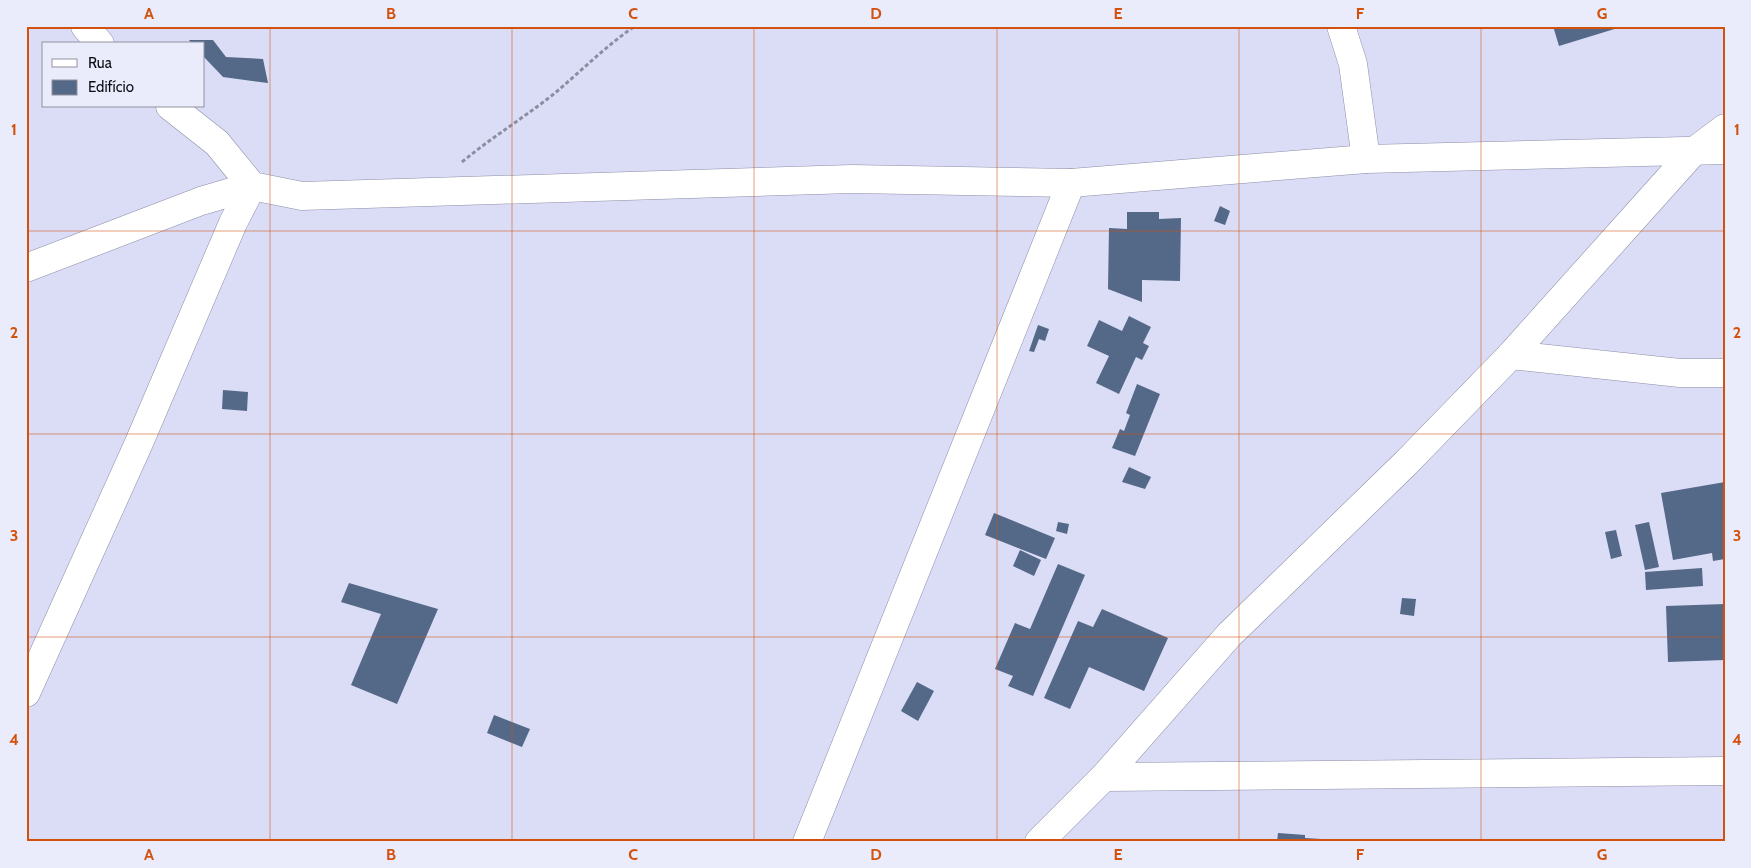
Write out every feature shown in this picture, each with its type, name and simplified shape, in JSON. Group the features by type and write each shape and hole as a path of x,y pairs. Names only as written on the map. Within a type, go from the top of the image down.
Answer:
{"street":[{"path":"85,26 98,42"},
{"path":"1342,26 1353,64 1366,159"},
{"path":"173,108 217,143 252,186"},
{"path":"1040,842 1104,777 1229,635 1406,463 1511,355 1694,152 1725,128"},
{"path":"26,268 201,201 252,186 302,196 852,179 1070,183 1366,159 1725,150"},
{"path":"807,842 1070,183"},
{"path":"26,693 138,445 232,223 252,186"},
{"path":"1511,355 1680,373 1725,373"},
{"path":"1104,777 1725,771"}],"path":[{"path":"425,192 486,142 553,94 634,26"}],"building":[{"path":"1553,26 1621,26 1621,27 1559,46"},
{"path":"189,40 213,40 226,57 263,59 268,83 223,77 205,58 205,42 190,42"},
{"path":"1220,206 1230,211 1225,225 1214,221"},
{"path":"1127,212 1159,212 1159,219 1181,218 1180,281 1142,280 1142,302 1108,289 1109,228 1127,229"},
{"path":"1129,316 1151,327 1143,343 1149,346 1142,360 1136,357 1119,394 1096,383 1109,356 1087,346 1099,320 1122,331"},
{"path":"1038,325 1049,329 1045,341 1039,339 1034,352 1029,351"},
{"path":"1137,384 1160,394 1135,456 1112,448 1120,429 1124,431 1130,415 1126,413"},
{"path":"223,390 248,392 247,411 222,409"},
{"path":"1129,467 1151,477 1145,489 1122,482"},
{"path":"1725,482 1725,559 1713,561 1712,553 1673,560 1661,493"},
{"path":"994,513 1055,538 1046,559 985,535"},
{"path":"1058,522 1069,524 1067,534 1056,531"},
{"path":"1649,522 1659,567 1645,570 1635,525"},
{"path":"1616,530 1622,556 1611,559 1605,532"},
{"path":"1020,550 1041,560 1034,576 1013,566"},
{"path":"1058,564 1085,575 1033,696 1008,686 1013,676 995,669 1015,623 1030,629"},
{"path":"1702,568 1703,586 1646,590 1645,572"},
{"path":"349,583 438,609 397,704 351,685 381,614 341,602"},
{"path":"1402,598 1416,599 1414,616 1400,614"},
{"path":"1725,604 1725,660 1668,662 1666,606"},
{"path":"1102,609 1168,638 1144,691 1089,667 1070,709 1044,698 1078,621 1093,627"},
{"path":"917,682 934,691 918,721 901,711"},
{"path":"494,715 530,729 522,747 487,733"},
{"path":"1278,833 1305,835 1305,838 1338,840 1338,842 1277,842"}]}
